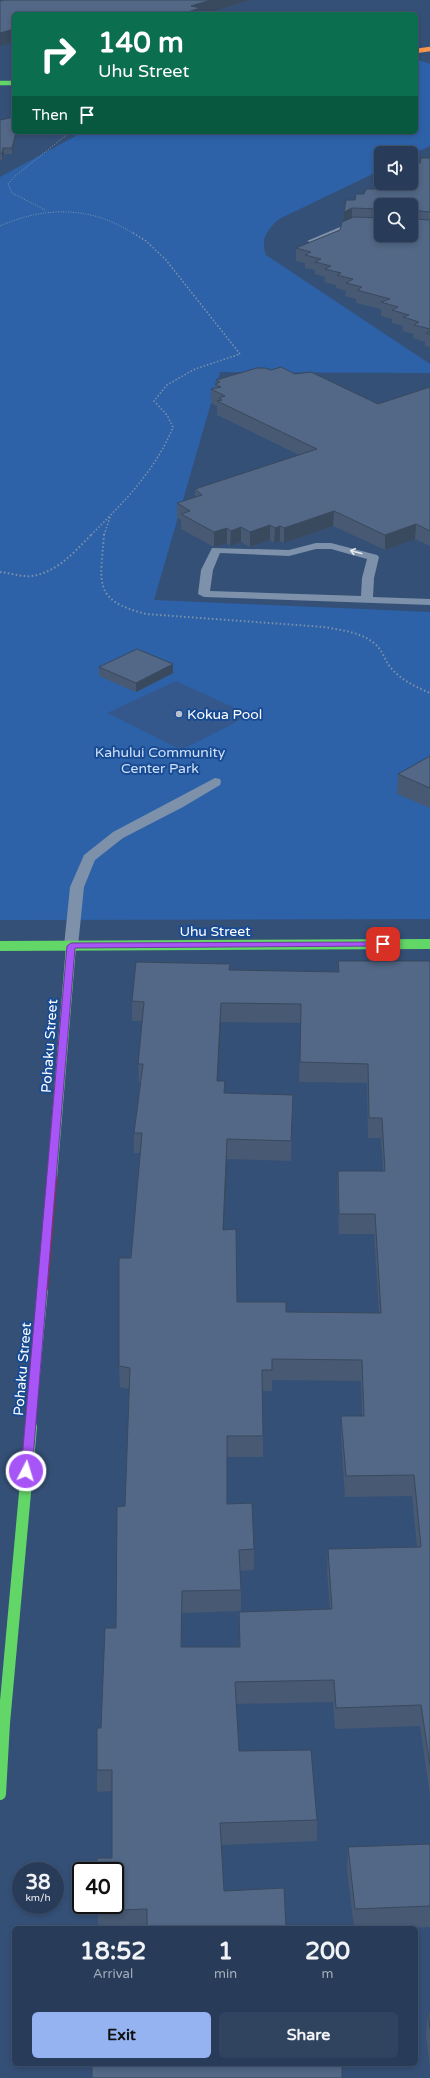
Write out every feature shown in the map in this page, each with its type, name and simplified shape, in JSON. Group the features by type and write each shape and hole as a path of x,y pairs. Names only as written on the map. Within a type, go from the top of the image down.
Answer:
{"street":[{"path":"418,51 430,49"},
{"path":"418,51 430,56"},
{"path":"0,83 12,83"},
{"name":"Uhu Street","path":"0,946 430,944"},
{"name":"Pohaku Street","path":"0,1794 4,1724 57,1125 71,946"}],"lane":[{"path":"311,241 352,225 374,226"},
{"path":"367,600 368,578 373,557 331,546 316,546 289,553 216,550 206,570 204,594 367,600 430,602"},
{"path":"71,946 77,887 89,858 118,835 178,804 215,782"}],"path":[{"path":"45,211 40,206 12,193 8,184 68,134"},
{"path":"0,226 13,218 45,211 72,211 98,217 134,234 162,256 240,354 195,369 166,385 154,401 167,415 173,427 166,444 135,490 81,546 49,572 30,576 0,572"}],"green space":[{"name":"Kahului Community Center Park","path":"418,60 430,64 430,146 418,152 418,146 374,146 374,173 279,219 268,231 264,239 264,249 266,255 430,364 430,373 220,372 154,600 430,612 430,919 0,920 0,177 79,134 418,134"}],"shaded area":[{"name":"Kokua Pool","path":"176,681 250,715 181,750 107,713"}],"building":[{"path":"211,0 191,6 200,8 188,12 12,12 12,30 0,33 0,1"},
{"path":"12,117 12,134 16,134 12,148 3,148 2,153 0,154 0,120"},
{"path":"430,153 430,212 418,211 418,198 374,198 374,209 352,208 344,212 346,200 355,200 356,194 364,194 366,189 418,190 418,163 420,163 421,158 429,158"},
{"path":"354,217 374,218 374,242 418,242 418,219 430,220 430,329 414,325 419,322 403,317 409,315 392,310 398,307 381,302 390,299 357,290 362,287 346,283 353,279 337,275 341,273 325,269 331,266 315,262 321,259 305,255 311,252 296,248 340,230 342,222"},
{"path":"281,367 295,374 311,372 378,404 430,387 430,531 416,524 385,535 334,511 284,528 280,526 275,528 270,525 250,532 241,527 231,531 227,528 214,532 181,514 190,511 177,503 202,495 195,489 317,449 217,401 222,400 219,398 225,396 211,389 221,387 215,384 220,382 216,380 257,368 271,370"},
{"path":"137,649 173,664 136,683 99,667"},
{"path":"430,756 430,788 398,774"},
{"path":"338,961 430,961 430,1765 421,1705 336,1708 334,1680 235,1682 239,1751 311,1750 317,1820 220,1823 224,1891 284,1888 286,1926 147,1926 147,1909 124,1910 124,1862 97,1862 97,1858 112,1858 112,1770 97,1770 97,1728 101,1728 105,1628 116,1628 117,1507 125,1506 130,1368 119,1366 119,1258 131,1258 142,1133 134,1133 143,1064 138,1064 144,1002 132,1001 136,962 230,964 229,970 339,972","holes":["221,1003 301,1004 300,1062 368,1064 369,1118 382,1118 385,1171 338,1171 339,1214 375,1214 381,1313 286,1312 286,1302 237,1302 236,1229 223,1230 227,1139 291,1141 293,1095 224,1093 225,1081 217,1081","272,1359 362,1360 364,1416 341,1416 346,1476 414,1475 421,1547 328,1549 332,1609 239,1612 240,1647 181,1647 182,1591 241,1590 239,1550 254,1549 252,1503 227,1504 227,1436 263,1436 262,1370 272,1370"]},
{"path":"430,1844 430,1906 355,1909 348,1847"},
{"path":"428,2012 430,2012 430,2029"},
{"path":"92,2066 342,2066 342,2078 92,2078"}],"traffic: fast":[{"path":"0,83 12,83"},
{"path":"0,946 430,944"},
{"path":"52,1178 71,946"},
{"path":"0,1794 4,1723 43,1288"}],"traffic: slow":[{"path":"418,51 430,49"}],"traffic: jam":[{"path":"43,1288 52,1178"}],"place":[{"name":"Kokua Pool","path":"179,714"}],"route":[{"path":"26,1471 57,1125 71,946 383,944"}]}
